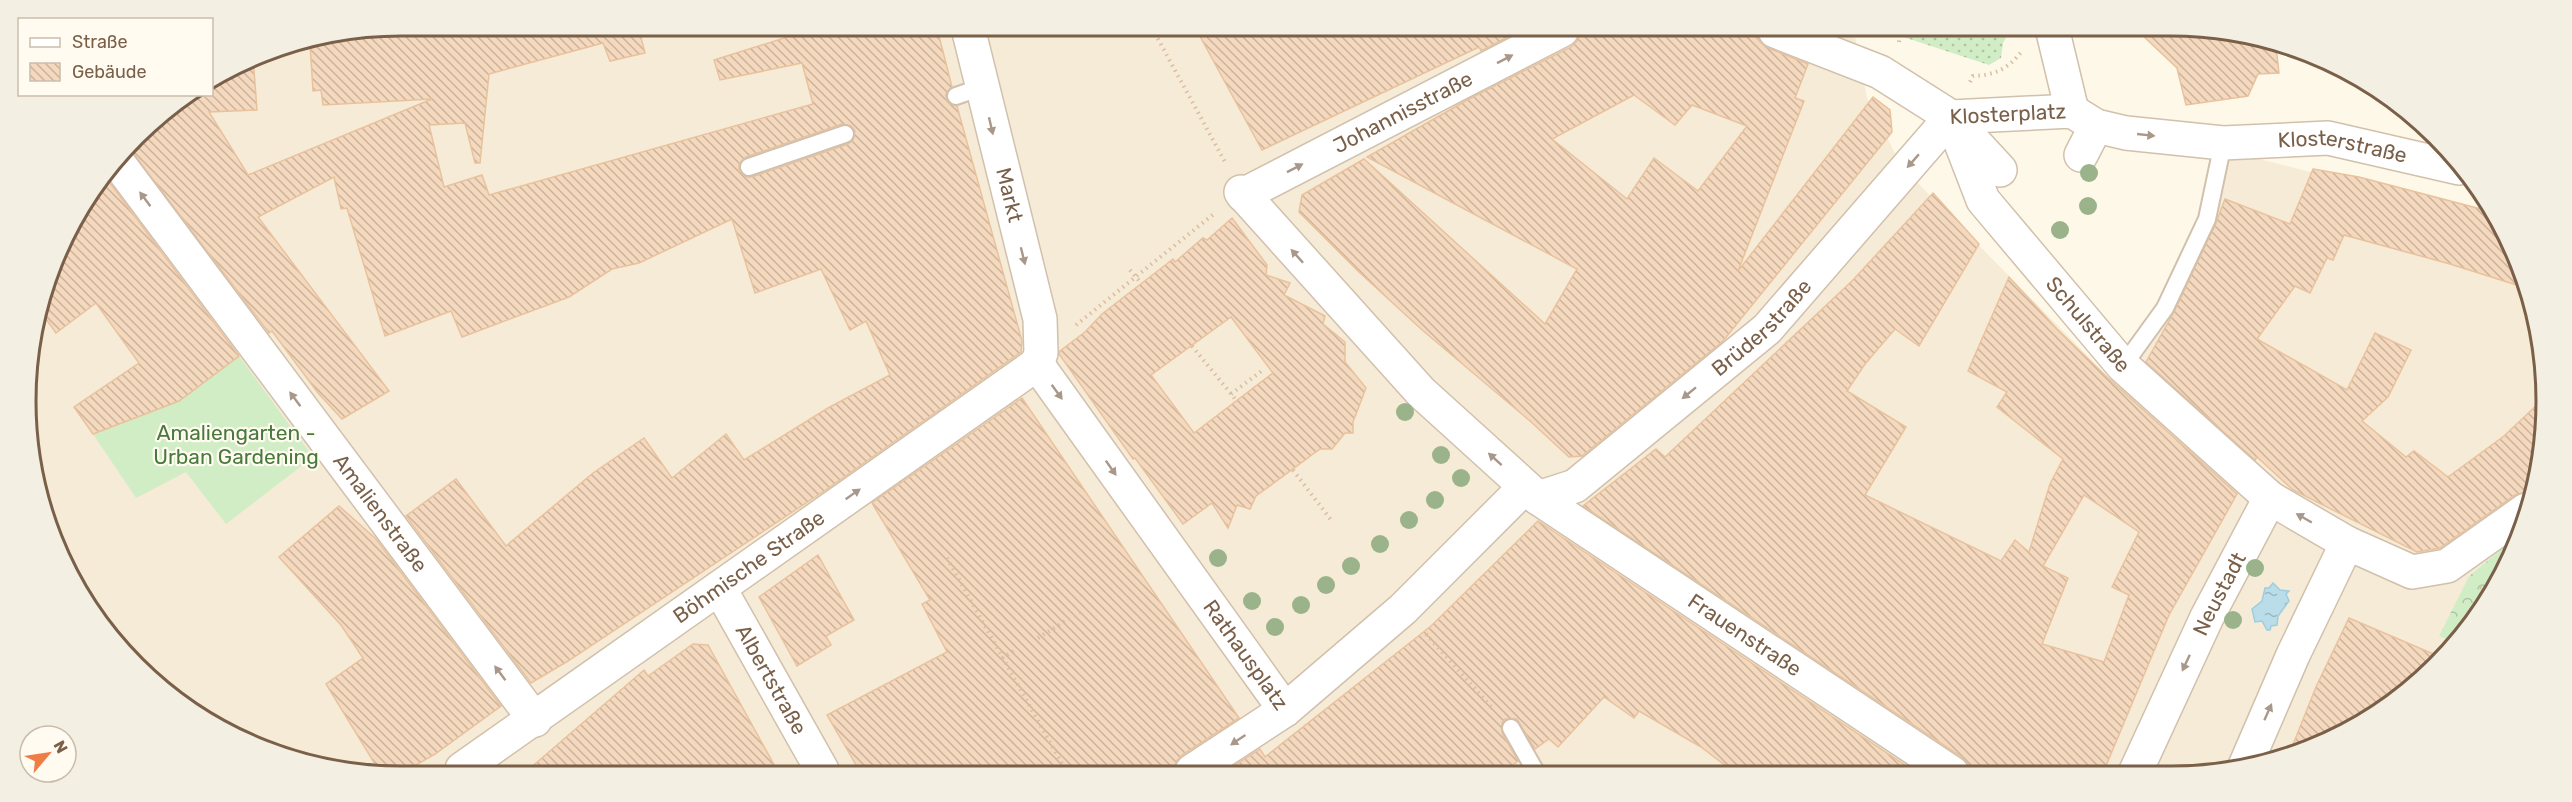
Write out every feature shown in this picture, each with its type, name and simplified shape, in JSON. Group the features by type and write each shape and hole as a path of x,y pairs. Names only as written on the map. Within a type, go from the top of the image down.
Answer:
{"street":[{"name":"Markt","path":"968,36 969,92 1040,319 1039,358"},
{"name":"Johannisstraße","path":"1242,193 1550,36"},
{"path":"1788,36 1880,72 1951,117"},
{"path":"2055,36 2084,118"},
{"name":"Klosterplatz","path":"1951,117 2084,118 2126,134 2223,143"},
{"name":"Klosterplatz","path":"1951,117 2000,170"},
{"name":"Schulstraße","path":"1951,117 1983,200 2062,283 2123,366 2270,498"},
{"name":"Brüderstraße","path":"1532,493 1575,486 1767,330 1951,117"},
{"name":"Klosterplatz","path":"2081,155 2084,118"},
{"name":"Klosterstraße","path":"2223,143 2328,138 2450,166"},
{"name":"Amalienstraße","path":"121,167 535,720"},
{"path":"1242,193 1421,392 1532,493"},
{"name":"Böhmische Straße","path":"468,766 720,589 1039,358"},
{"name":"Rathausplatz","path":"1039,358 1211,608 1285,710 1403,609 1532,493"},
{"name":"Frauenstraße","path":"1532,493 1942,766"},
{"path":"2270,498 2347,543 2412,572 2447,566 2518,516"},
{"name":"Neustadt","path":"2138,766 2207,617 2270,498"},
{"path":"2249,758 2293,655 2347,543"},
{"name":"Albertstraße","path":"720,589 820,766"},
{"path":"1200,766 1285,710"}],"lane":[{"path":"749,167 845,134"},
{"path":"2123,366 2165,308 2207,219 2223,143"},
{"path":"1511,728 1533,766"}],"path":[{"path":"1039,358 1242,193 1156,36"},
{"path":"1951,117 1973,76 1992,75 2011,64 2025,47"},
{"path":"1130,270 1141,284"},
{"path":"1192,346 1236,400"},
{"path":"1231,394 1263,370"},
{"path":"1293,470 1331,520"},
{"path":"947,558 1063,766"},
{"path":"1403,609 1511,728"},
{"path":"1038,638 1082,611"},
{"path":"1002,658 1014,651"}],"shaded area":[{"path":"401,36 1855,36 1867,98 1902,167 2120,389 2228,151 2486,217 2517,284 2529,330 2536,401 2533,449 2524,495 2506,546 2469,576 2439,636 2447,640 2429,659 2393,691 2354,717 2332,728 2288,747 2219,763 2171,766 401,766 353,763 307,754 261,738 218,717 179,691 160,675 127,642 98,604 64,541 48,495 39,449 36,401 39,353 55,284 85,218 111,179 143,143 191,103 213,96 213,88 218,85 284,55 353,39"}],"green space":[{"path":"1900,36 2007,36 2003,43 2001,58 1989,65"},
{"name":"Amaliengarten - Urban Gardening","path":"239,356 313,457 226,524 186,472 136,498 93,434 179,401"},
{"path":"2506,546 2487,584 2447,640 2439,636 2469,576"}],"water":[{"path":"2273,583 2280,590 2289,591 2286,594 2289,601 2278,616 2277,625 2267,630 2262,621 2255,622 2252,609 2262,601 2265,588 2269,588"}],"building":[{"path":"401,36 641,36 645,53 610,61 603,43 489,74 480,163 475,163 465,123 429,125 444,187 482,175 489,195 813,104 802,63 720,80 714,60 790,36 939,36 952,87 946,93 946,99 950,104 957,106 1022,341 1021,352 830,487 568,661 531,683 406,516 456,479 506,546 593,473 644,438 672,478 726,434 744,460 828,408 890,375 866,321 850,330 821,269 755,293 732,219 639,263 612,269 569,297 462,337 451,311 385,336 347,208 341,209 334,177 258,217 389,391 342,419 318,393 272,331 269,333 133,153 179,111 201,96 213,96 213,88 254,67 257,110 209,112 248,175 432,99 323,105 321,90 313,91 310,47 353,39","holes":["842,124 851,126 855,131 853,140 848,144 752,177 746,177 739,171 739,164 746,157"]},
{"path":"1200,36 1510,36 1481,51 1479,47 1262,150"},
{"path":"1579,36 1757,36 1760,42 1768,48 1808,64 1795,98 1804,101 1738,271 1873,97 1890,110 1892,132 1723,341 1582,456 1569,457 1421,329 1299,212 1302,195 1364,159 1545,324 1577,269 1367,157 1469,99 1571,47","holes":["1634,95 1675,125 1692,105 1747,126 1698,191 1654,158 1627,199 1552,139"]},
{"path":"2143,36 2219,39 2265,48 2277,52 2279,73 2258,74 2248,96 2186,105 2177,68"},
{"path":"2313,169 2359,177 2481,209 2508,261 2517,285 2344,235 2333,260 2327,258 2310,293 2295,286 2257,339 2347,390 2375,333 2411,350 2388,397 2362,421 2406,457 2414,451 2448,477 2504,436 2536,406 2533,449 2524,493 2515,495 2440,548 2417,552 2293,490 2257,457 2255,460 2146,362 2174,312 2225,199 2290,224"},
{"path":"109,182 239,356 179,401 93,434 74,407 139,363 96,303 56,333 46,318 55,284 85,218"},
{"path":"1933,193 1979,244 1919,346 1895,329 1865,364 1847,391 1906,427 1865,495 2001,561 2015,540 2029,552 2050,484 2063,459 1997,407 2007,392 1968,371 2009,277 2057,329 2110,380 2237,494 2169,615 2106,766 1968,766 1962,757 1583,506 1656,449 1665,457 1853,280","holes":["2084,495 2139,532 2112,587 2129,595 2104,662 2042,644 2068,578 2043,566"]},
{"path":"1232,218 1267,265 1266,275 1290,283 1284,295 1325,316 1323,324 1345,342 1345,362 1366,388 1353,422 1353,433 1345,433 1332,449 1320,449 1256,496 1250,509 1237,505 1228,528 1212,503 1183,524 1135,458 1133,459 1059,354 1102,314 1173,259 1175,262 1203,238 1207,240","holes":["1231,317 1273,373 1194,433 1151,375"]},
{"path":"1022,398 1239,718 1182,755 1175,766 857,766 827,715 947,652 922,604 930,600 872,503"},
{"path":"339,506 376,539 501,706 435,754 414,766 375,765 326,684 363,658 341,625 279,557"},
{"path":"1538,521 1906,766 1726,766 1701,747 1639,711 1634,718 1604,697 1558,747 1549,739 1535,749 1517,719 1505,719 1502,723 1502,733 1518,761 1511,766 1234,766 1260,749 1265,757 1431,626"},
{"path":"818,555 854,620 826,636 831,645 797,666 759,597"},
{"path":"2349,618 2434,654 2393,691 2354,717 2293,745 2316,687"},
{"path":"693,644 708,645 775,766 533,766 644,670 648,676"}]}
